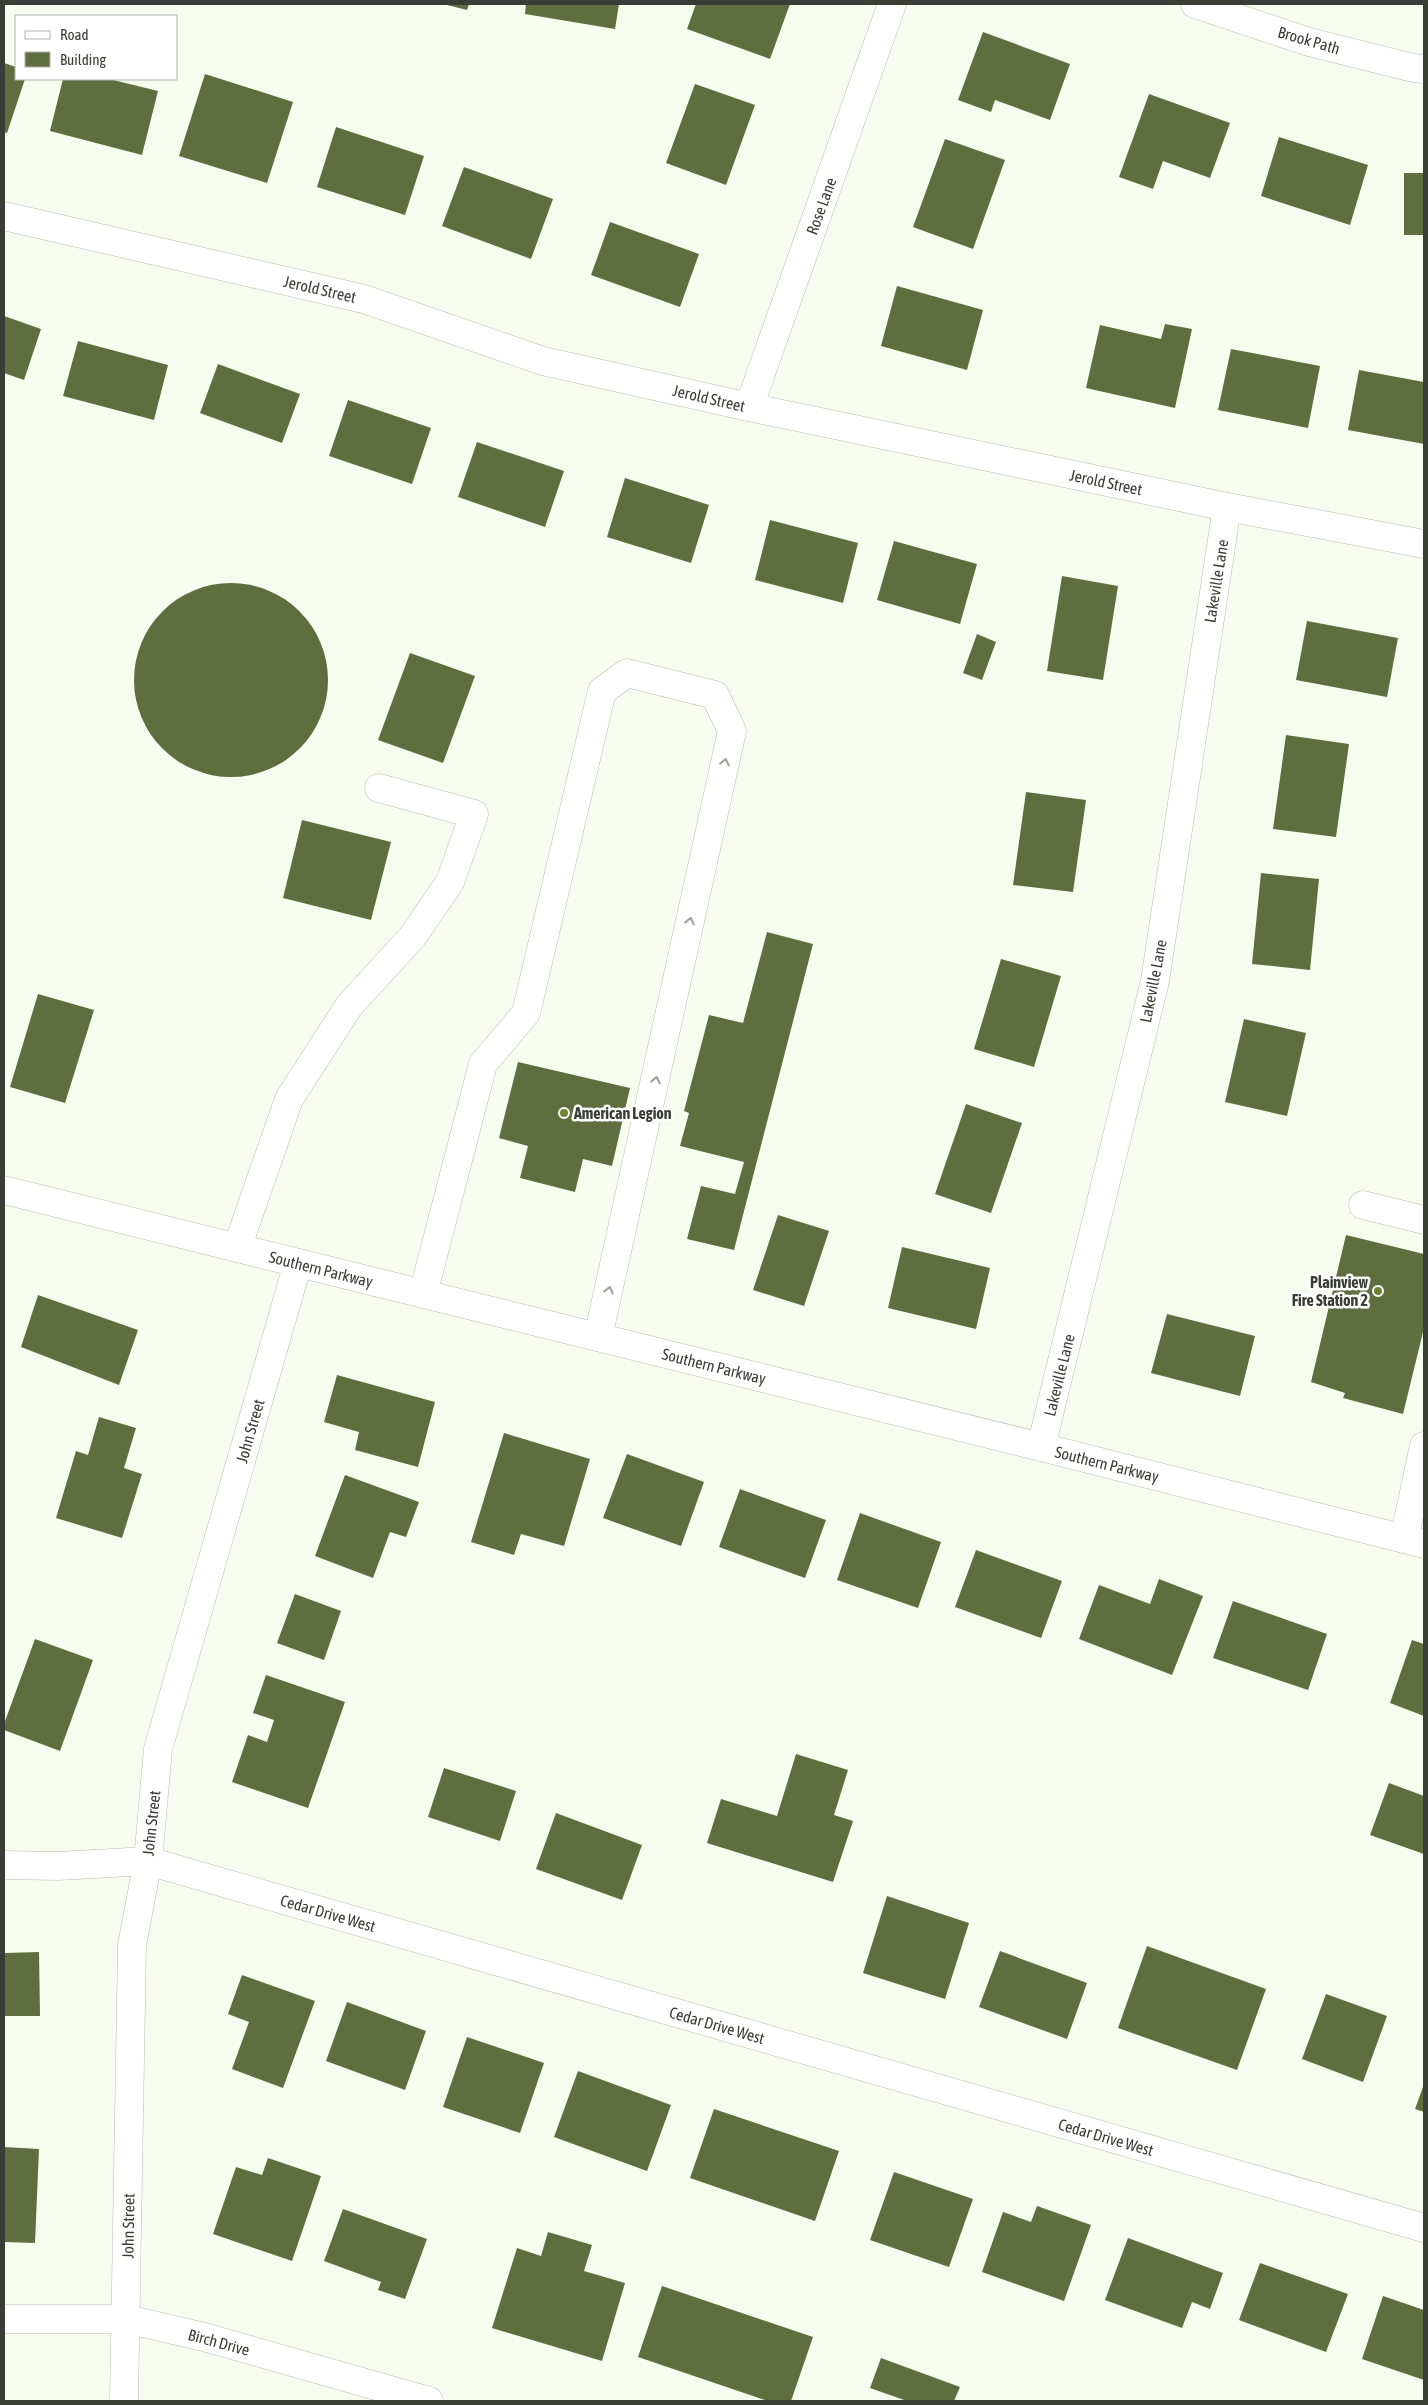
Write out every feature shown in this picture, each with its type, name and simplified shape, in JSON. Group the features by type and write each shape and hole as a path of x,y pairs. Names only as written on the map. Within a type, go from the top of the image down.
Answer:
{"street":[{"name":"Rose Lane","path":"749,407 892,4"},
{"name":"Brook Path","path":"1195,4 1309,42 1413,68 1424,69"},
{"name":"Jerold Street","path":"4,216 364,299 543,361 749,407 1227,507 1424,544"},
{"name":"Lakeville Lane","path":"1041,1447 1155,981 1227,507"},
{"path":"423,1294 483,1064 526,1013 602,691 627,673 715,695 732,731 598,1337"},
{"path":"237,1248 289,1099 349,1006 413,936 450,882 474,814 379,788"},
{"name":"Southern Parkway","path":"4,1190 1041,1447 1414,1542"},
{"path":"1363,1205 1424,1220"},
{"name":"John Street","path":"124,2401 132,1946 148,1861 158,1749 298,1264"},
{"path":"1414,1542 1424,1446"},
{"name":"Cedar Drive West","path":"4,1865 58,1866 148,1861 1424,2228"},
{"name":"Birch Drive","path":"4,2319 126,2320 204,2337 429,2401"}],"building":[{"path":"443,4 469,4 467,10"},
{"path":"526,4 619,4 615,29 525,14"},
{"path":"696,4 790,4 770,59 687,29"},
{"path":"983,32 1070,64 1050,120 995,100 991,112 958,100"},
{"path":"4,63 15,67 15,80 25,80 7,133 4,132"},
{"path":"205,74 293,102 267,183 179,156"},
{"path":"63,80 113,80 158,91 142,155 50,131"},
{"path":"695,84 755,105 726,185 666,163"},
{"path":"1149,94 1230,123 1210,178 1163,161 1153,189 1119,177"},
{"path":"336,127 424,156 405,215 317,187"},
{"path":"1279,137 1368,165 1350,225 1261,196"},
{"path":"945,139 1005,160 973,249 913,227"},
{"path":"464,167 553,199 531,259 442,226"},
{"path":"1404,173 1424,173 1424,235 1404,235"},
{"path":"610,222 699,254 680,307 591,275"},
{"path":"897,286 983,310 967,370 881,346"},
{"path":"4,316 41,329 24,380 4,373"},
{"path":"1165,324 1192,329 1175,408 1086,388 1100,325 1161,339"},
{"path":"78,341 168,365 154,420 63,396"},
{"path":"1231,349 1320,366 1308,428 1218,410"},
{"path":"218,364 300,394 282,443 200,413"},
{"path":"1359,370 1424,382 1424,444 1348,430"},
{"path":"348,400 431,428 412,484 329,456"},
{"path":"477,442 564,471 545,527 458,497"},
{"path":"625,478 709,505 691,563 607,537"},
{"path":"770,520 858,543 843,603 755,580"},
{"path":"894,541 977,564 960,624 877,600"},
{"path":"1062,576 1118,586 1103,680 1047,671"},
{"path":"221,583 241,583 277,594 300,611 312,626 321,643 328,670 328,690 321,717 312,734 300,749 285,761 268,770 241,777 221,777 185,766 169,755 156,742 145,726 138,708 134,690 134,670 145,634 156,618 169,605 185,594 203,587"},
{"path":"1307,621 1398,638 1387,697 1296,680"},
{"path":"977,634 996,642 982,680 963,673"},
{"path":"410,653 475,676 443,763 378,740"},
{"path":"1286,735 1349,744 1336,837 1273,829"},
{"path":"1026,792 1086,800 1073,892 1013,885"},
{"path":"302,820 391,842 371,920 283,898"},
{"path":"1261,873 1319,879 1310,970 1252,964"},
{"path":"767,932 813,944 734,1250 687,1239 701,1186 735,1194 744,1162 680,1146 689,1113 684,1111 709,1015 743,1023"},
{"path":"1001,959 1061,976 1034,1067 974,1049"},
{"path":"38,994 94,1010 65,1103 10,1087"},
{"path":"1244,1019 1306,1033 1287,1116 1225,1102"},
{"name":"American Legion","path":"518,1062 630,1088 612,1166 583,1159 575,1192 520,1178 528,1146 499,1138"},
{"path":"966,1104 1022,1123 991,1213 935,1194"},
{"path":"778,1215 829,1231 804,1306 753,1290"},
{"name":"Plainview Fire Station 2","path":"1346,1235 1424,1254 1424,1328 1403,1414 1343,1398 1345,1393 1311,1382"},
{"path":"902,1247 990,1268 976,1329 888,1308"},
{"path":"38,1295 138,1330 119,1385 21,1347"},
{"path":"1167,1314 1255,1336 1240,1396 1151,1373"},
{"path":"337,1375 435,1402 418,1467 355,1450 359,1432 324,1422"},
{"path":"99,1417 136,1428 124,1468 142,1474 122,1538 56,1518 76,1451 88,1455"},
{"path":"504,1433 590,1459 564,1546 521,1534 514,1555 471,1542"},
{"path":"627,1454 704,1482 681,1546 603,1518"},
{"path":"345,1475 419,1502 406,1537 390,1532 373,1578 315,1556"},
{"path":"740,1489 826,1520 805,1578 719,1547"},
{"path":"860,1513 941,1542 918,1608 837,1580"},
{"path":"976,1550 1062,1581 1041,1638 955,1607"},
{"path":"1159,1579 1203,1596 1172,1675 1079,1639 1099,1585 1150,1604"},
{"path":"295,1594 341,1611 324,1660 277,1643"},
{"path":"1233,1601 1327,1634 1308,1690 1213,1658"},
{"path":"35,1639 93,1660 60,1751 4,1730 4,1724"},
{"path":"1412,1640 1424,1644 1424,1716 1390,1703"},
{"path":"266,1675 345,1702 308,1808 232,1782 248,1735 267,1742 274,1720 253,1713"},
{"path":"796,1754 848,1770 834,1815 853,1821 833,1882 707,1843 721,1799 777,1816"},
{"path":"444,1768 516,1791 500,1841 428,1817"},
{"path":"1389,1783 1424,1796 1424,1854 1370,1835"},
{"path":"556,1813 642,1845 622,1900 536,1869"},
{"path":"887,1896 969,1923 945,1999 863,1973"},
{"path":"1147,1946 1266,1989 1237,2070 1118,2028"},
{"path":"1000,1951 1087,1983 1067,2039 979,2007"},
{"path":"39,1952 40,2016 4,2016 4,1953"},
{"path":"242,1975 315,2001 283,2088 232,2069 249,2022 228,2014"},
{"path":"1326,1994 1387,2016 1363,2082 1302,2059"},
{"path":"347,2002 426,2031 405,2090 326,2061"},
{"path":"467,2037 544,2063 520,2133 443,2107"},
{"path":"578,2071 671,2105 647,2171 554,2137"},
{"path":"1424,2084 1424,2112 1415,2109"},
{"path":"714,2109 839,2151 815,2221 690,2178"},
{"path":"4,2147 39,2149 35,2243 4,2242"},
{"path":"268,2158 321,2176 292,2261 213,2234 236,2167 262,2175"},
{"path":"894,2172 973,2199 949,2267 870,2240"},
{"path":"1037,2206 1091,2225 1064,2301 982,2272 1003,2212 1031,2222"},
{"path":"343,2209 427,2239 405,2299 378,2290 381,2282 324,2261"},
{"path":"548,2232 592,2245 584,2271 625,2283 602,2361 492,2328 517,2248 541,2256"},
{"path":"1128,2238 1223,2273 1210,2309 1192,2302 1182,2328 1105,2300"},
{"path":"1260,2263 1348,2294 1326,2352 1239,2320"},
{"path":"662,2286 813,2337 791,2401 768,2401 638,2357"},
{"path":"1383,2296 1424,2310 1424,2380 1362,2359"},
{"path":"881,2358 960,2387 954,2401 907,2401 870,2388"}],"place":[{"name":"American Legion","path":"564,1113"},
{"name":"Plainview Fire Station 2","path":"1378,1291"}]}
